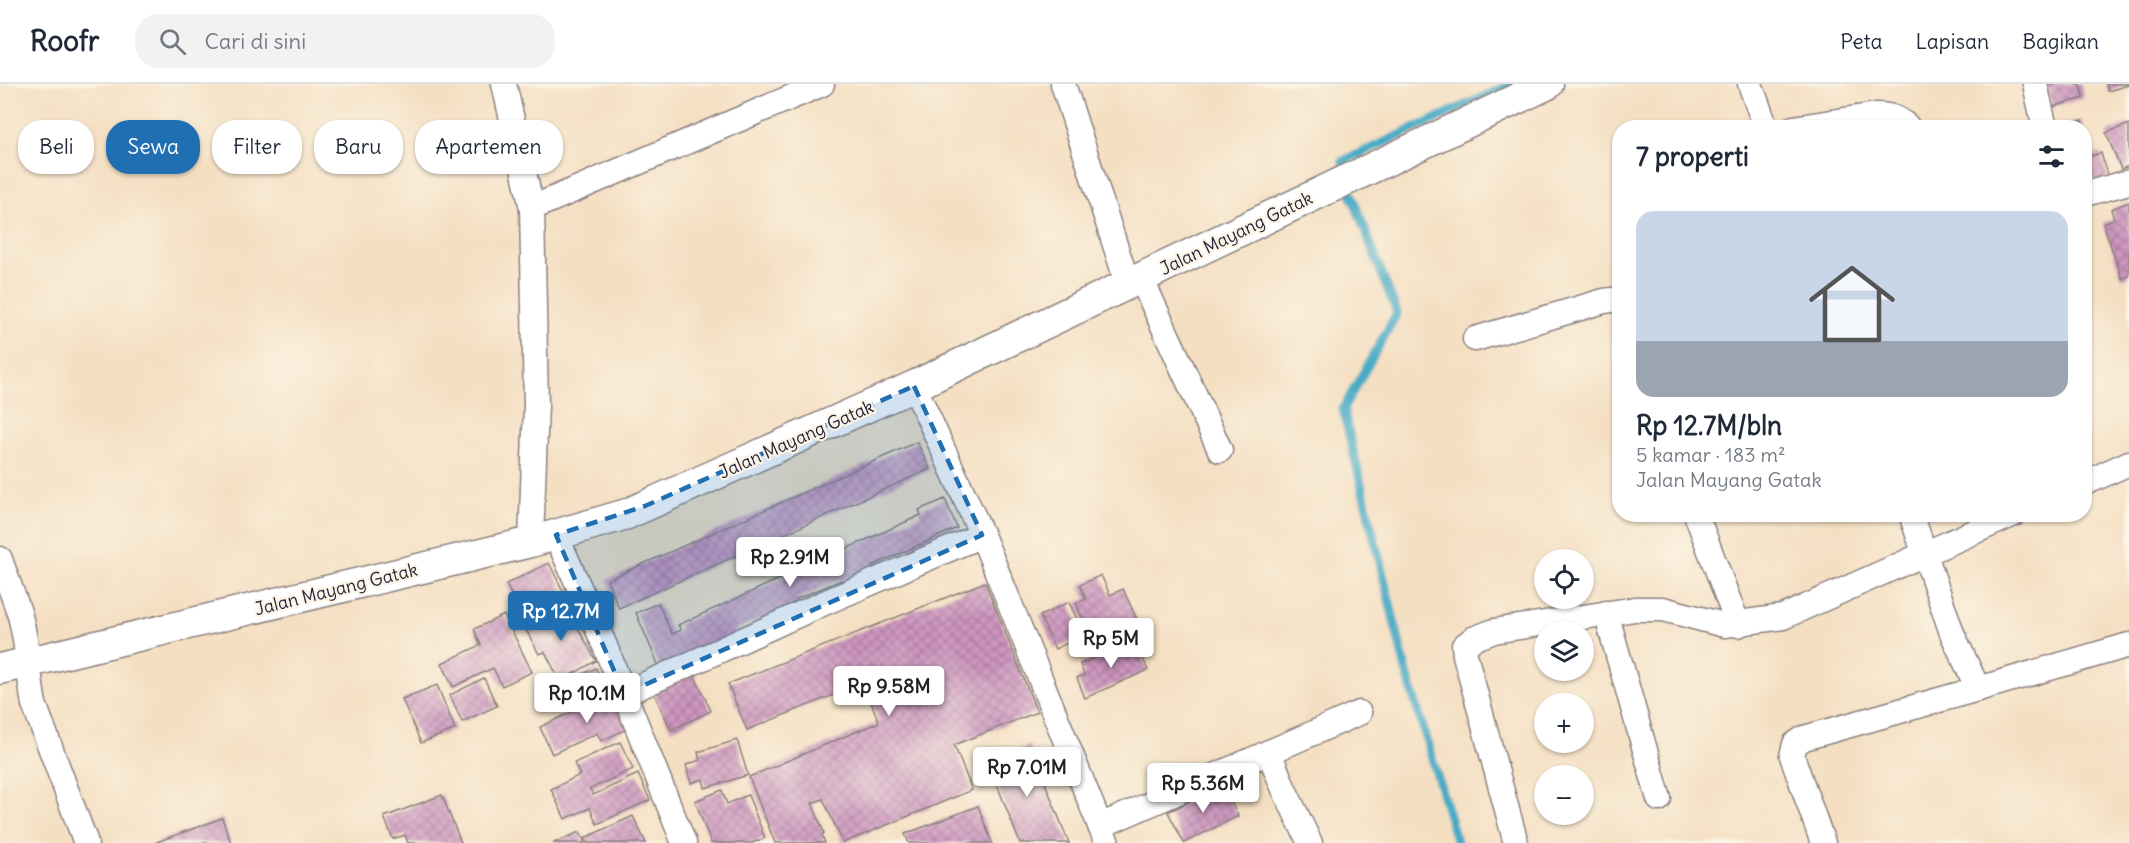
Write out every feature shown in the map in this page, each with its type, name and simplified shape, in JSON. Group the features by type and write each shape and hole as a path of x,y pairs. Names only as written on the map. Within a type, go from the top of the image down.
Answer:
{"street":[{"path":"504,84 532,208 536,405 544,538 624,694 684,843"},
{"path":"532,208 822,84"},
{"path":"1063,84 1135,282 1220,450"},
{"name":"Jalan Mayang Gatak","path":"0,669 544,538 645,506 914,386 1548,84"},
{"path":"1750,84 1763,120"},
{"path":"2035,84 2043,120"},
{"path":"1848,120 1882,115 1899,120"},
{"path":"2092,192 2129,182"},
{"path":"1475,339 1612,300"},
{"path":"914,386 982,535 1103,835 1269,752 1359,713"},
{"path":"2092,480 2129,463"},
{"path":"1699,522 1738,625"},
{"path":"1914,522 1952,633 1978,689"},
{"path":"1516,843 1465,655 1464,646 1473,639 1494,632 1635,609 1663,609 1724,625 1738,625 1783,617 1995,522"},
{"path":"624,694 824,603 982,535"},
{"path":"0,560 19,613 34,704 86,843"},
{"path":"1606,613 1659,799"},
{"path":"1823,843 1792,756 1795,744 1804,738 2129,645"},
{"path":"1269,752 1310,843"}],"highlighted area":[{"path":"914,386 982,535 624,694 556,535 645,506"}],"building":[{"path":"2046,84 2080,84 2084,98 2052,107"},
{"path":"2106,84 2129,84 2129,85 2108,91"},
{"path":"2129,124 2129,166 2121,169 2106,133"},
{"path":"2101,153 2109,181 2092,186 2092,156"},
{"path":"2129,202 2129,276 2122,278 2103,223 2114,219 2111,209"},
{"path":"917,442 930,469 619,608 607,580"},
{"path":"945,499 957,528 872,566 875,574 844,588 841,580 796,599 800,608 771,614 735,630 738,634 660,669 636,613 658,603 672,634 681,630 678,625 921,515 919,510"},
{"path":"549,563 566,597 523,619 506,584"},
{"path":"1101,575 1110,595 1123,589 1138,622 1093,642 1076,603 1086,599 1080,585"},
{"path":"985,582 1037,712 954,745 972,790 843,843 823,799 812,803 824,833 822,835 825,843 775,843 749,777 879,722 863,683 747,730 728,684"},
{"path":"1069,602 1084,635 1055,649 1040,616"},
{"path":"565,604 596,661 560,681 545,652 539,654 524,626"},
{"path":"504,615 532,672 502,686 493,668 453,687 442,663 481,645 474,629"},
{"path":"1135,641 1148,670 1085,698 1077,678 1084,675 1080,664"},
{"path":"596,668 604,685 559,706 551,689"},
{"path":"692,670 711,711 671,730 652,689"},
{"path":"484,678 497,706 462,722 450,695"},
{"path":"437,685 455,729 421,743 402,699"},
{"path":"614,692 631,727 601,741 597,733 552,754 540,727"},
{"path":"737,740 748,775 705,788 703,779 691,783 686,765 700,760 698,752"},
{"path":"620,742 633,769 590,789 593,795 638,774 650,800 597,824 590,808 565,819 551,789 580,775 574,763"},
{"path":"1030,745 1069,843 1020,843 988,762"},
{"path":"1222,785 1238,816 1184,843 1168,812"},
{"path":"722,790 727,804 748,795 765,838 752,843 711,843 695,801"},
{"path":"442,795 461,843 408,843 405,835 393,839 384,817"},
{"path":"978,806 992,843 909,843 905,834"},
{"path":"633,816 646,843 587,843 585,838"},
{"path":"222,818 231,843 154,843"},
{"path":"580,832 585,843 553,843"}],"waterway":[{"path":"1457,843 1406,670 1343,409 1397,313 1349,188 1343,161 1512,84"}]}
